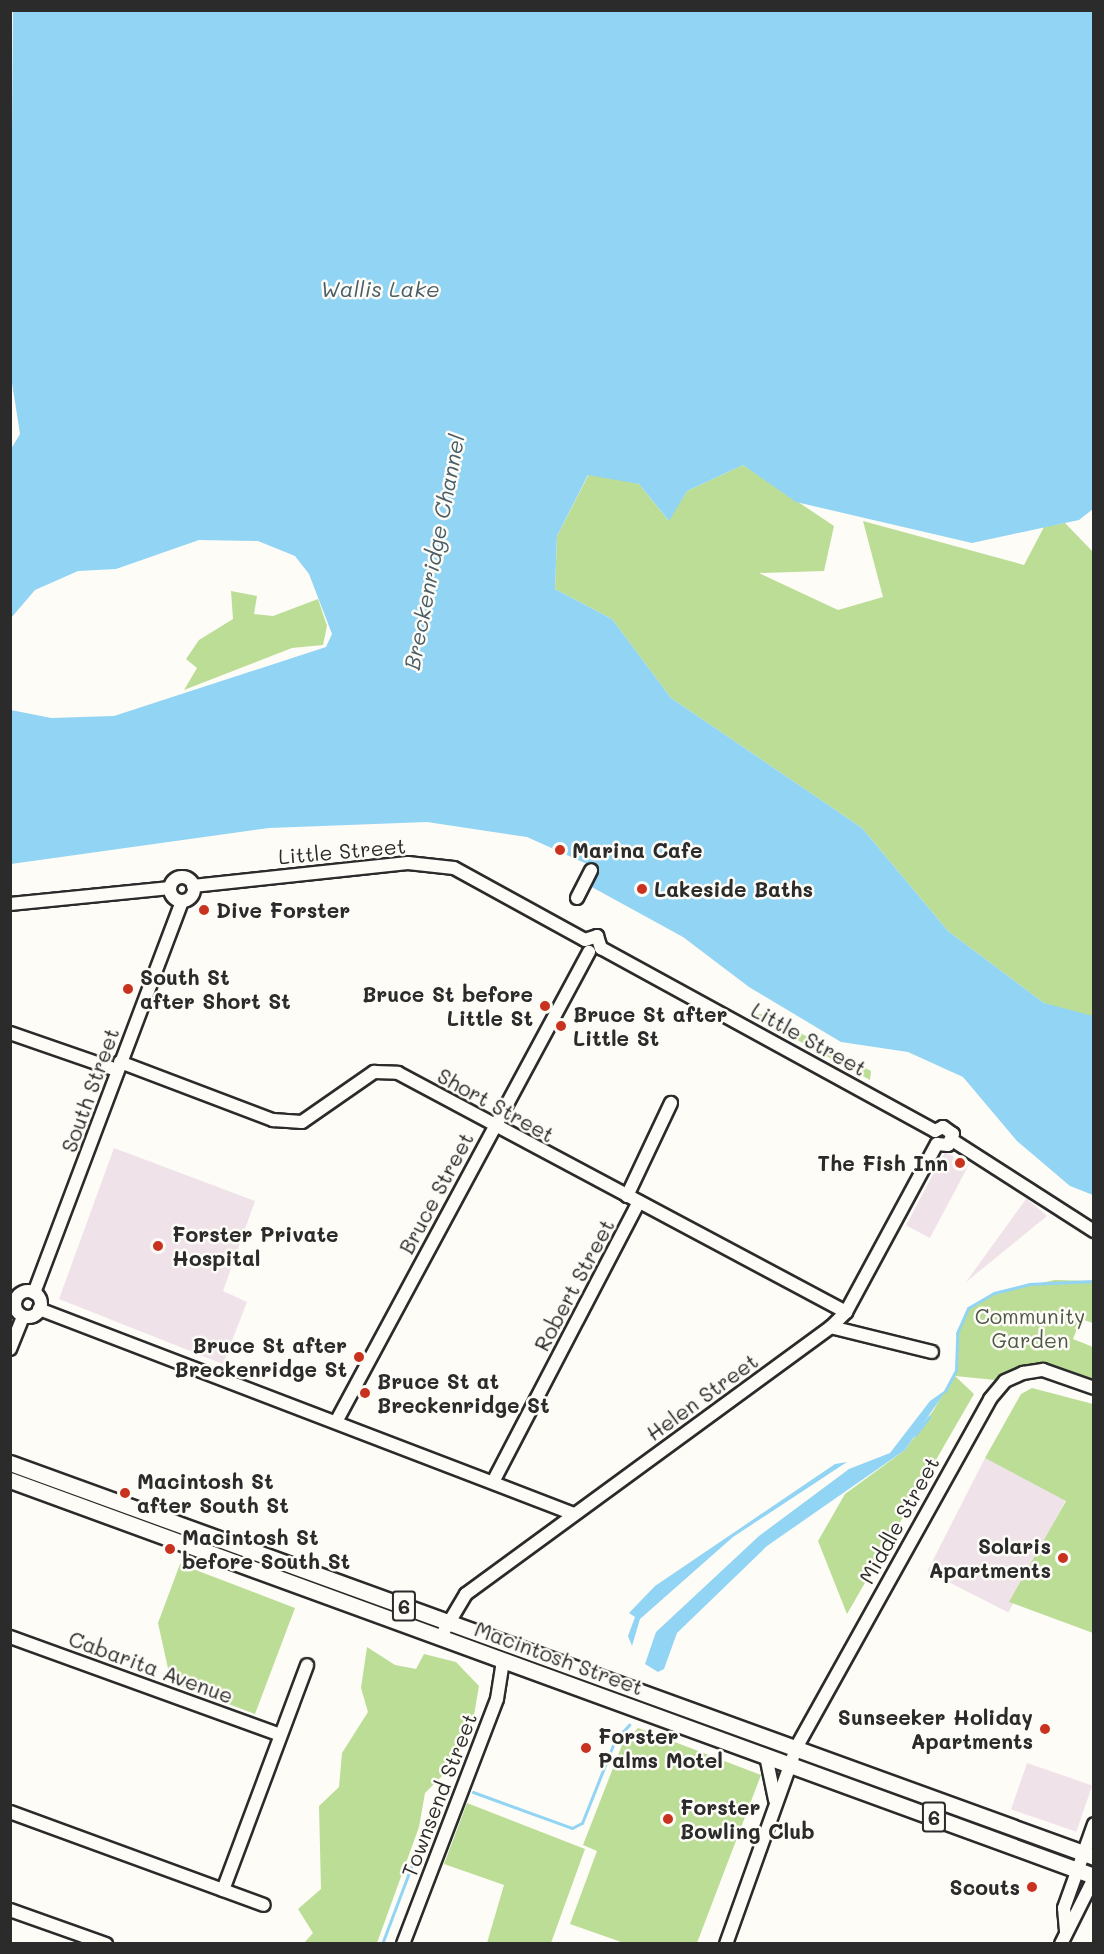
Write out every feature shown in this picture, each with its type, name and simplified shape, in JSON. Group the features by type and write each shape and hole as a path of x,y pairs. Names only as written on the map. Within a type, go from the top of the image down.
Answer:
{"main road":[{"name":"Macintosh Street","path":"10,1463 1088,1855"},
{"name":"Macintosh Street","path":"10,1480 1094,1877"}],"street":[{"name":"Little Street","path":"170,888 180,878 193,886 408,863 454,868 585,939 595,950 936,1138 949,1129 952,1140 1094,1231"},
{"path":"577,898 591,870"},
{"name":"South Street","path":"34,1293 182,901 191,896 193,886"},
{"path":"10,903 170,888 182,901"},
{"name":"Bruce Street","path":"336,1422 494,1128 595,950"},
{"name":"Short Street","path":"10,1033 119,1066 273,1120 302,1122 374,1072 398,1073 494,1128 846,1312"},
{"name":"Robert Street","path":"627,1196 670,1102"},
{"name":"Helen Street","path":"442,1637 460,1598 831,1327 846,1312 936,1138"},
{"name":"Robert Street","path":"493,1482 639,1202"},
{"path":"23,1316 13,1298 24,1291 34,1293 39,1309"},
{"path":"10,1349 23,1316 39,1309 574,1514"},
{"path":"831,1327 932,1352"},
{"name":"Middle Street","path":"726,1944 796,1748 990,1399 1005,1381 1043,1370 1094,1388"},
{"name":"Cabarita Avenue","path":"10,1637 278,1734"},
{"name":"Townsend Street","path":"403,1944 497,1699 502,1660"},
{"path":"223,1890 278,1734 307,1665"},
{"name":"Middle Street","path":"812,1754 813,1716"},
{"path":"766,1756 776,1804"},
{"path":"10,1812 264,1905"},
{"path":"1064,1937 1064,1908 1077,1870 1088,1855 1094,1824"},
{"path":"1064,1937 1081,1913 1094,1877"},
{"path":"10,1910 98,1942"}],"shaded area":[{"name":"Forster Private Hospital","path":"114,1148 255,1201 223,1291 247,1302 223,1364 59,1299"},
{"path":"945,1152 969,1165 930,1238 906,1225"},
{"path":"1026,1199 1047,1216 966,1282"},
{"path":"985,1458 1066,1499 1008,1612 927,1571"},
{"path":"1027,1763 1092,1785 1076,1832 1011,1809"}],"green space":[{"path":"743,465 834,526 824,571 759,573 838,610 883,597 863,521 1024,565 1044,527 1065,523 1093,552 1093,1019 1044,1003 948,931 862,828 671,698 612,619 555,589 557,536 590,472 639,484 668,520 687,491"},
{"path":"231,591 257,596 254,614 273,616 318,599 327,626 323,645 292,648 184,690 197,668 186,659 199,640 233,619"},
{"path":"765,1014 871,1071 870,1080 752,1015"},
{"name":"Community Garden","path":"1055,1280 1093,1281 1093,1323 1081,1319 1073,1339 1093,1347 1093,1388 1043,1370 1005,1381 955,1376 974,1394 847,1614 818,1541 845,1494 905,1450 933,1411 956,1371 957,1333 968,1308 994,1293"},
{"path":"1032,1388 1093,1404 1093,1633 1009,1602 1066,1501 985,1458 1021,1394"},
{"path":"180,1564 295,1608 255,1714 171,1682 158,1623"},
{"path":"367,1647 395,1665 416,1669 424,1654 456,1662 479,1686 474,1715 455,1763 425,1793 419,1827 377,1943 304,1943 313,1933 298,1909 321,1889 319,1806 339,1787 342,1753 368,1712 361,1688"},
{"name":"Forster Bowling Club","path":"638,1728 761,1775 697,1943 624,1943 570,1924 597,1851 583,1845 622,1745"},
{"path":"467,1803 585,1849 551,1943 487,1943 504,1885 444,1864"}],"water":[{"name":"Wallis Lake","path":"13,11 1093,11 1093,509 1079,520 972,543 796,502 743,465 687,491 669,521 639,484 588,475 557,536 555,589 612,619 671,698 862,828 948,931 1044,1003 1093,1016 1093,1195 1070,1186 1017,1141 963,1077 908,1052 841,1042 749,987 683,937 579,880 587,864 527,837 427,822 269,828 11,864 11,710 51,718 114,716 326,647 332,634 309,574 295,556 258,541 199,540 116,569 78,571 35,590 11,618 11,449 20,434 10,370"},
{"path":"947,1389 905,1450 767,1546 677,1633 664,1669 658,1672 645,1664 656,1632 759,1536 849,1469 890,1453 930,1401"},
{"path":"847,1462 733,1537 640,1619 632,1646 628,1636 635,1617 629,1613 655,1586 835,1464"}],"waterway":[{"path":"945,1391 956,1370 957,1333 968,1308 994,1293 1029,1284 1094,1281"},
{"path":"915,1435 929,1417"},
{"path":"473,1792 572,1828 582,1823 615,1740 629,1725"},
{"path":"382,1944 439,1793"}],"place":[{"name":"Marina Cafe","path":"560,850"},
{"name":"Lakeside Baths","path":"642,889"},
{"name":"Dive Forster","path":"204,910"},
{"name":"South St after Short St","path":"128,989"},
{"name":"Bruce St before Little St","path":"545,1006"},
{"name":"Bruce St after Little St","path":"561,1026"},
{"name":"The Fish Inn","path":"960,1163"},
{"name":"Forster Private Hospital","path":"158,1246"},
{"name":"Bruce St after Breckenridge St","path":"359,1357"},
{"name":"Bruce St at Breckenridge St","path":"365,1393"},
{"name":"Macintosh St after South St","path":"125,1493"},
{"name":"Macintosh St before South St","path":"170,1549"},
{"name":"Solaris Apartments","path":"1063,1558"},
{"name":"Sunseeker Holiday Apartments","path":"1045,1729"},
{"name":"Forster Palms Motel","path":"586,1748"},
{"name":"Forster Bowling Club","path":"668,1819"},
{"name":"Scouts","path":"1032,1887"}],"water label":[{"name":"Breckenridge Channel","path":"434,552"}]}
